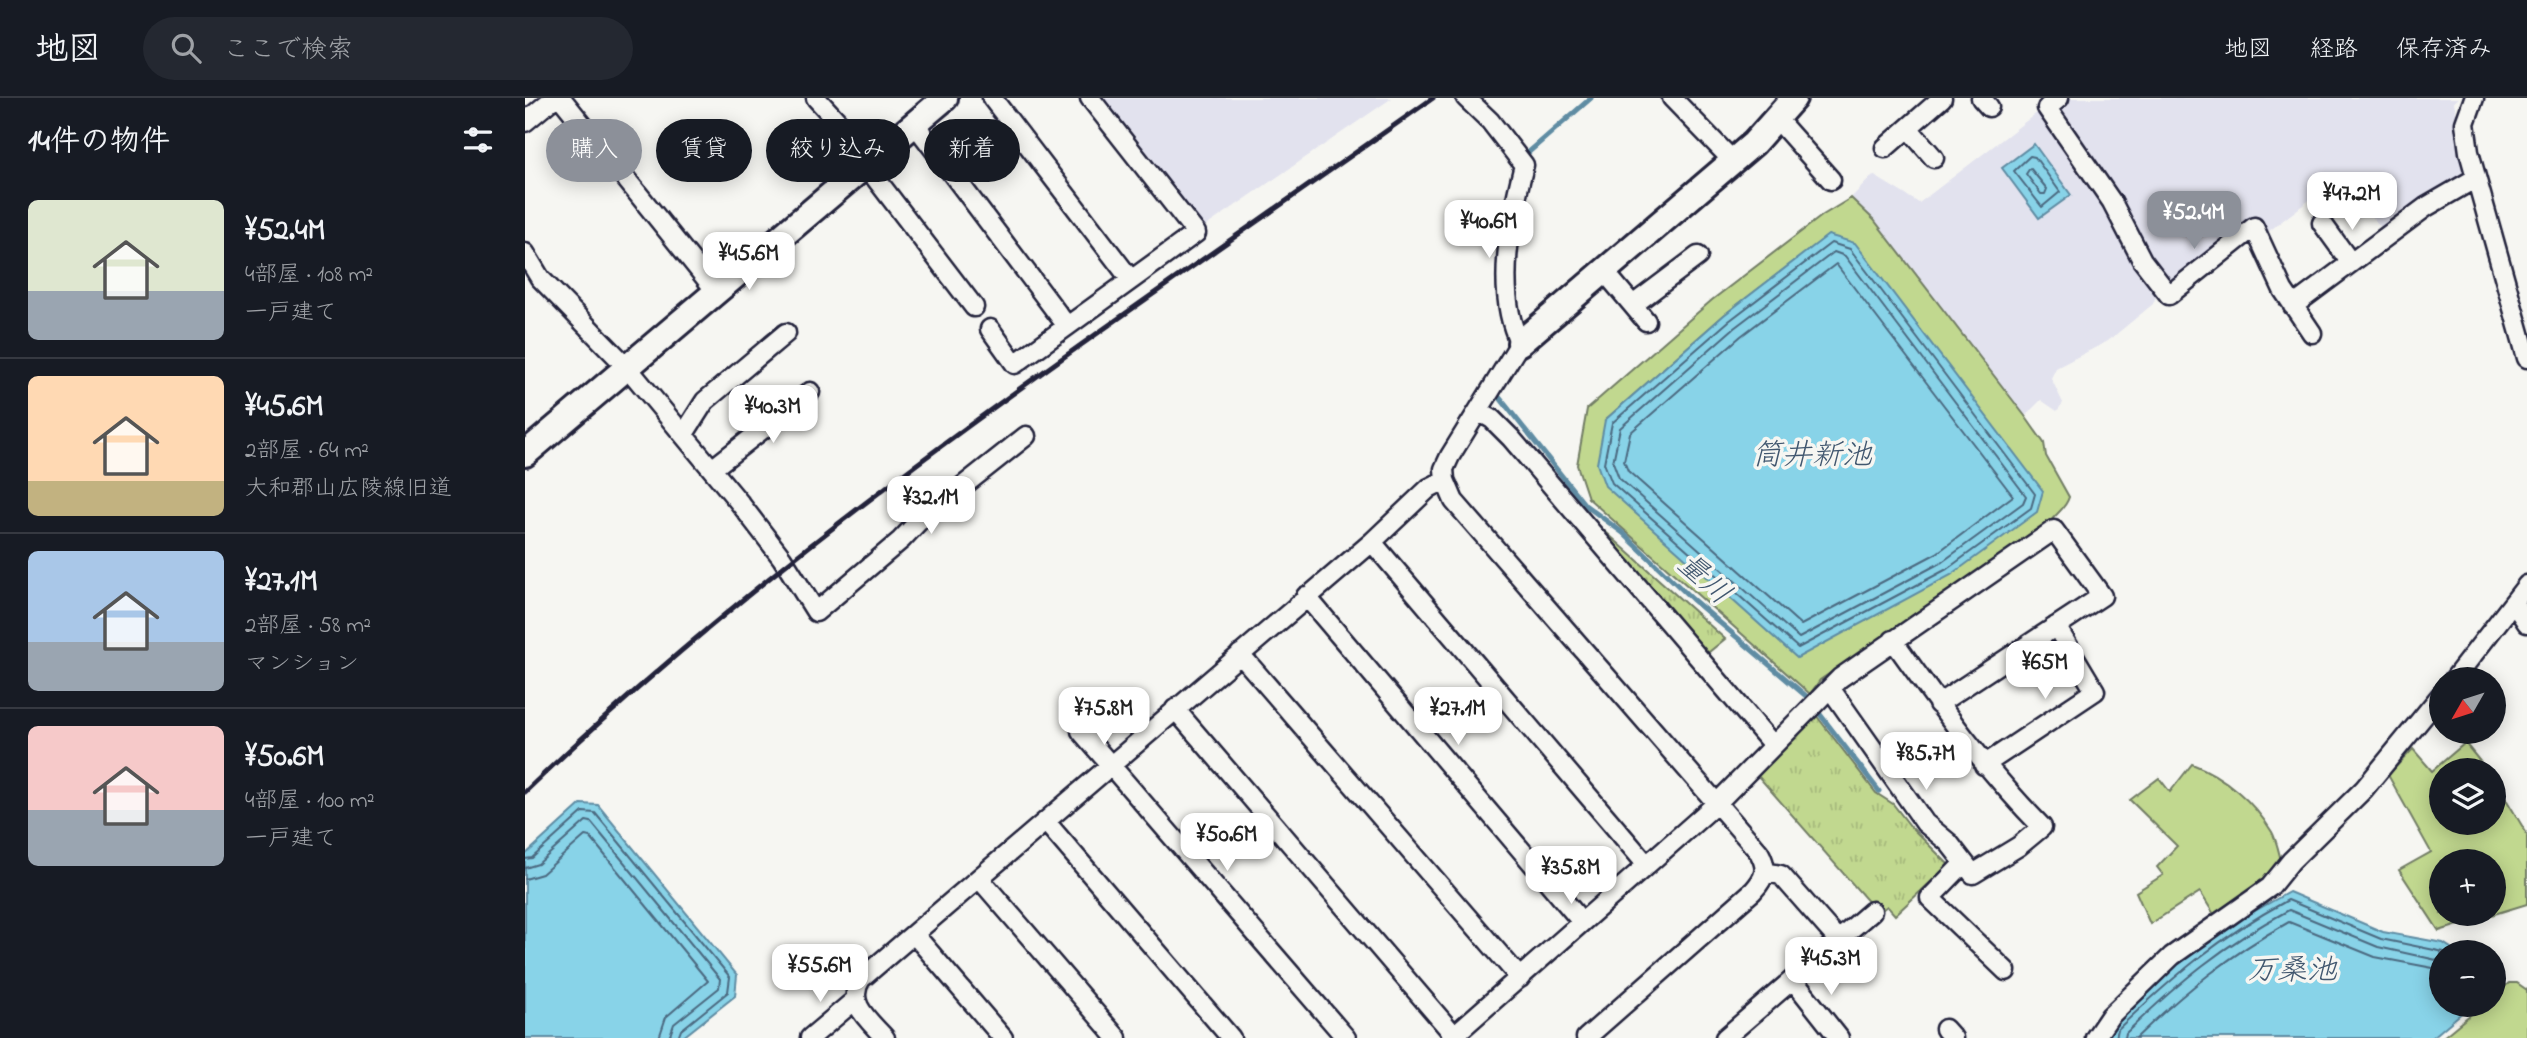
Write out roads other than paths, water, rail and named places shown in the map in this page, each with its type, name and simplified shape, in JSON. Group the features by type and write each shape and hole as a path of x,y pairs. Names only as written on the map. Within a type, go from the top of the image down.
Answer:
{"street":[{"path":"525,122 554,98"},
{"path":"561,98 716,291"},
{"path":"816,98 833,119"},
{"path":"910,126 945,98"},
{"path":"992,98 1131,280"},
{"path":"990,329 1016,364 1196,233 1090,98"},
{"path":"1466,98 1490,121 1524,164 1508,235 1509,287 1514,330 1520,343"},
{"path":"1672,98 1733,161"},
{"path":"1885,148 1942,98"},
{"path":"2059,98 2047,108 2112,202 2142,260 2169,295 2254,228 2293,306 2312,332"},
{"path":"2474,98 2467,110 2465,123 2476,178 2527,358"},
{"path":"1586,1038 1753,891 1765,872 1765,863 1759,852 1454,501 1445,480 1444,469 1520,343 1733,161 1784,105 1831,180"},
{"path":"914,123 1067,326"},
{"path":"1908,128 1934,158"},
{"path":"2293,306 2426,207 2476,178"},
{"path":"525,454 843,182"},
{"path":"882,182 974,307"},
{"path":"2322,223 2351,263"},
{"path":"525,253 540,278 627,367 684,434 782,558 816,612 901,540 920,520 1026,436"},
{"path":"1633,305 1698,256"},
{"path":"1604,271 1646,321"},
{"path":"684,434 705,401 786,333"},
{"path":"712,469 810,392"},
{"path":"1478,411 1492,419 1511,438 1773,745"},
{"path":"885,1038 855,1000 854,989 861,979 1372,542 1429,488 1445,480"},
{"path":"1175,709 1453,1037 1716,804 1819,699 1893,640 2054,530 2102,596 1938,704"},
{"path":"1372,542 1647,865"},
{"path":"2463,667 2527,585"},
{"path":"1306,596 1582,922"},
{"path":"2514,603 2527,623"},
{"path":"1984,765 2095,691 2056,626"},
{"path":"1819,699 1925,823 1949,843 1973,874 2019,846 2042,827 1984,765 1893,640"},
{"path":"1240,654 1520,978"},
{"path":"2095,1038 2110,1016 2172,956 2270,887 2291,861 2364,789 2429,710"},
{"path":"1081,732 1346,1038"},
{"path":"1046,821 1231,1038"},
{"path":"1964,863 1930,898 2006,971"},
{"path":"1765,872 1781,875 1839,941"},
{"path":"979,878 1117,1038"},
{"path":"1725,1038 1872,911"},
{"path":"914,934 1003,1038"},
{"path":"1794,981 1839,1038"},
{"path":"810,1038 855,1000"}],"water":[{"path":"2034,144 2071,195 2039,218 2002,168"},
{"name":"筒井新池","path":"1828,235 1855,243 2043,491 2037,512 1951,575 1797,658 1605,486 1597,464 1605,420 1724,315"},
{"path":"581,804 598,805 737,975 735,996 682,1038 525,1038 525,855"},
{"name":"万桑池","path":"2289,892 2383,932 2429,940 2429,1017 2457,1017 2432,1038 2109,1038 2110,1027 2185,957 2221,930"}],"waterway":[{"name":"量川","path":"1522,158 1591,98"},
{"name":"量川","path":"1500,398 1585,505 1623,533 1692,599 1806,696 1879,791"}],"railway":[{"path":"525,792 630,695 739,603 851,514 1082,344 1433,98"}]}
